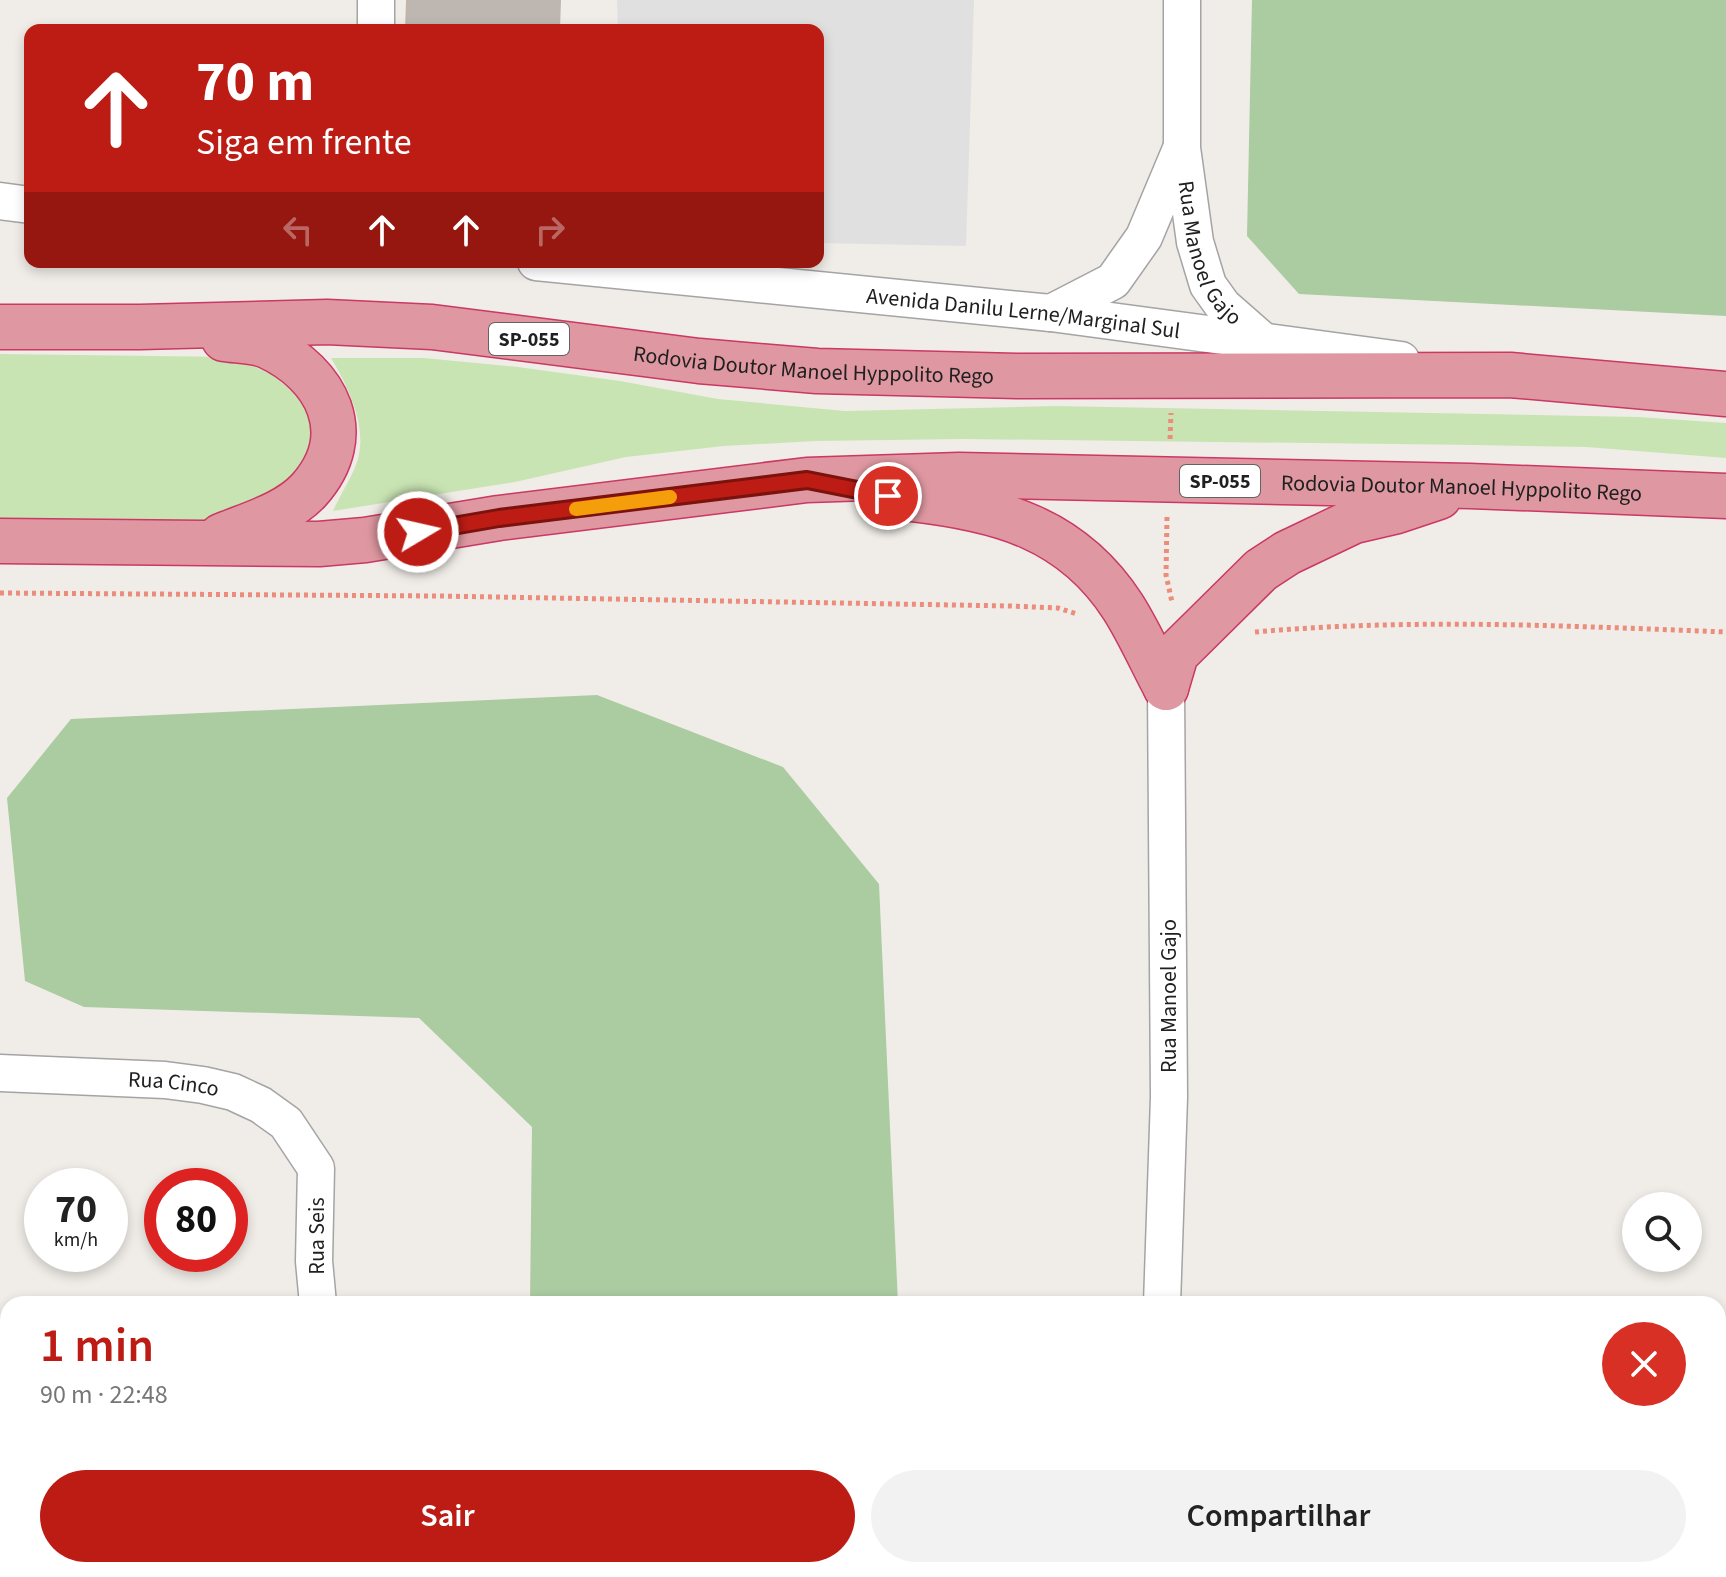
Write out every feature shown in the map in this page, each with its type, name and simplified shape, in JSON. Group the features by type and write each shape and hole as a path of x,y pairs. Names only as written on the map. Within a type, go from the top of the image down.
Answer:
{"highway":[{"name":"Rodovia Doutor Manoel Hyppolito Rego","path":"0,327 327,322 432,327 699,361 817,371 1017,376 1510,375 1726,394"},
{"path":"140,327 264,345 296,363 315,381 331,408 334,439 324,469 308,492 284,510 204,543"},
{"name":"Rodovia Doutor Manoel Hyppolito Rego","path":"0,541 319,544 807,480 959,475 1470,486 1726,496"},
{"path":"807,480 888,496 969,506 1036,529 1073,550 1123,607 1166,688"},
{"path":"1166,688 1176,654 1261,570 1287,553 1354,521 1397,511 1470,486"}],"street":[{"path":"376,0 376,24"},
{"name":"Rua Manoel Gajo","path":"1182,0 1182,148 1195,242 1208,285 1223,306 1263,341"},
{"name":"Rua Manoel Gajo","path":"1051,313 1113,281 1144,237 1182,148"},
{"path":"0,201 24,204"},
{"name":"Avenida Danilu Lerne/Marginal Sul","path":"597,268 1051,313 1510,375"},
{"name":"Rua Manoel Gajo","path":"1162,1296 1169,1097 1166,688"},
{"name":"Rua Cinco","path":"0,1073 165,1080 233,1092 261,1105 286,1123 316,1168"},
{"name":"Rua Seis","path":"316,1168 314,1261 317,1296"}],"path":[{"path":"0,593 469,597 1058,608"},
{"path":"1252,632 1332,625 1557,625 1726,632"}],"green space":[{"path":"1252,0 1726,0 1726,316 1299,294 1247,236"},
{"path":"0,354 232,357 271,374 297,395 312,421 312,455 284,495 205,523 0,521"},
{"path":"331,358 424,358 518,367 718,399 845,411 1055,406 1639,417 1726,423 1726,458 1586,447 963,439 816,441 724,446 626,457 515,482 333,511 358,459 360,433 349,393"},
{"path":"597,695 783,767 879,884 898,1296 530,1296 532,1127 419,1018 84,1007 25,981 7,798 71,719"}],"shaded area":[{"path":"617,0 974,0 966,246 824,243 824,24 618,24"}],"building":[{"path":"407,0 560,0 559,24 406,24"}],"slow traffic":[{"path":"576,509 670,497"}],"route":[{"path":"418,532 499,518 807,480 888,496"}]}
